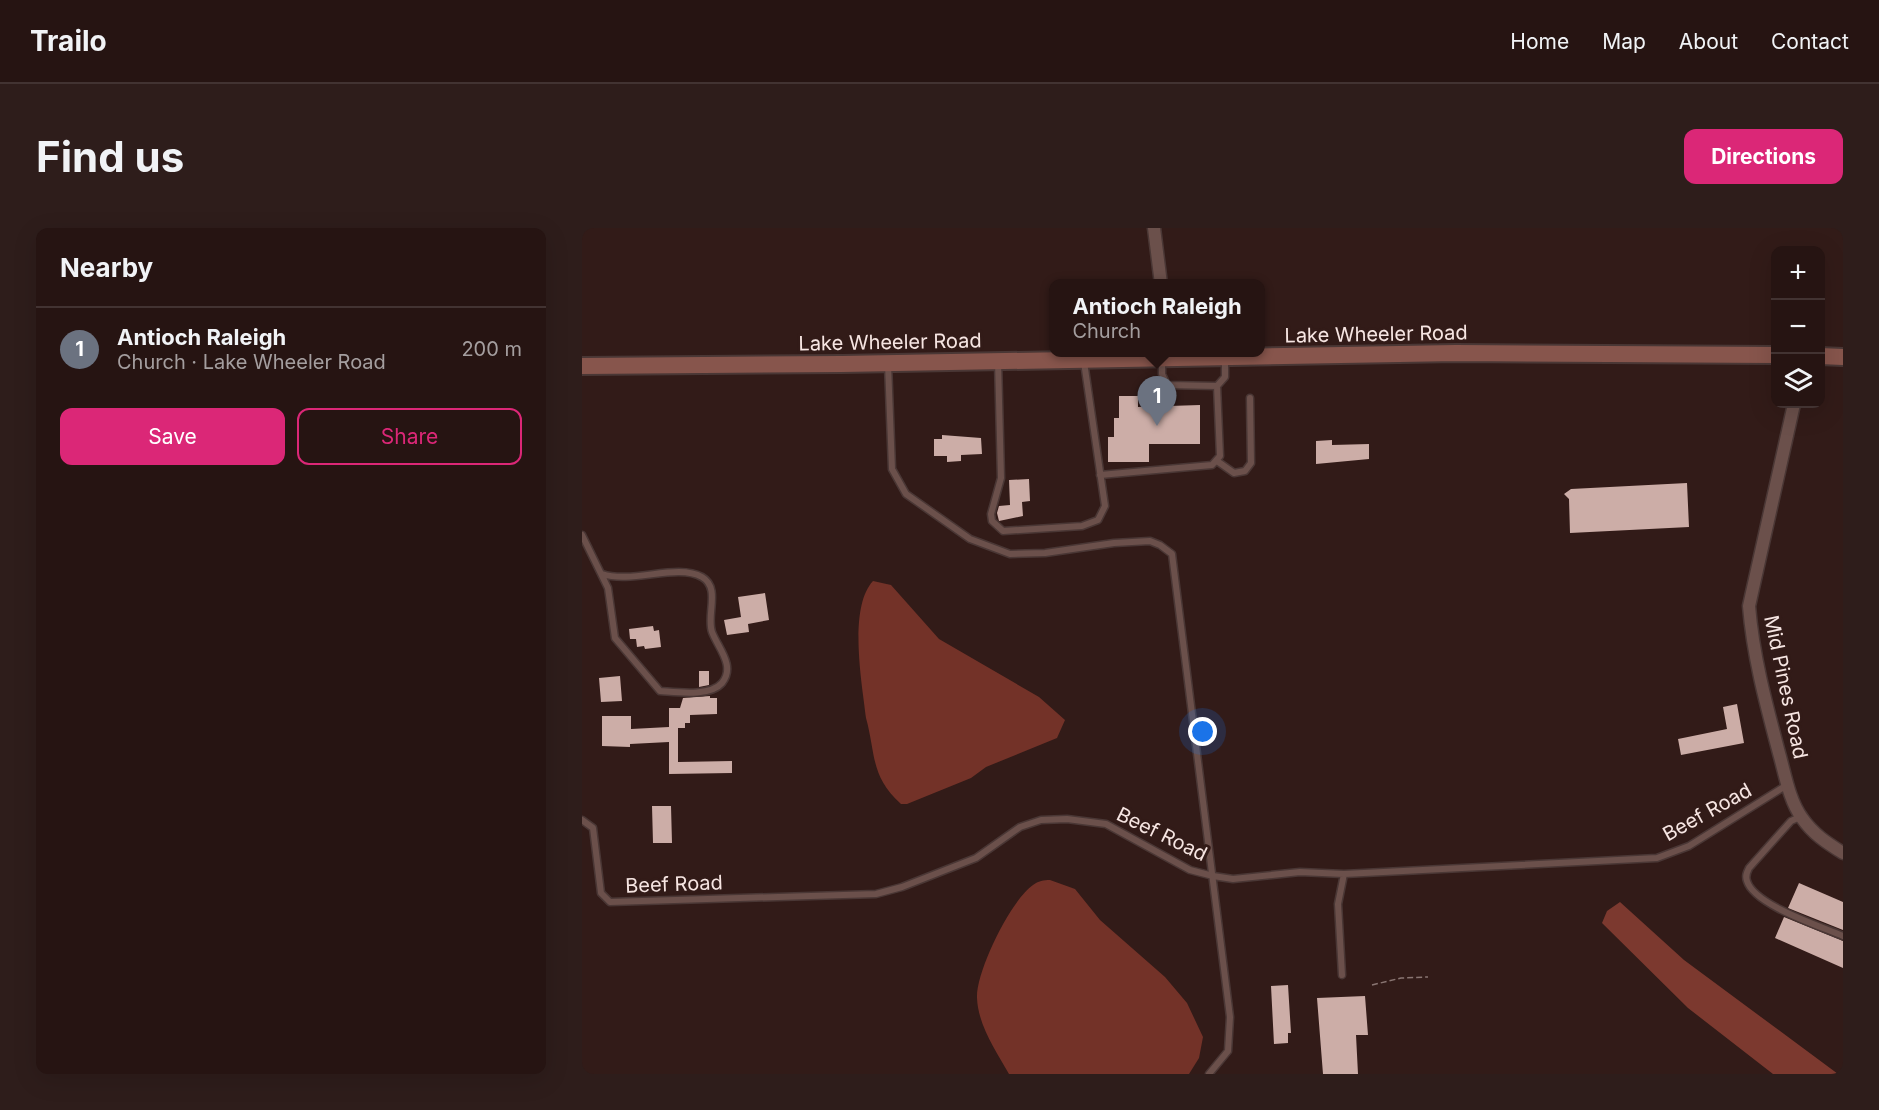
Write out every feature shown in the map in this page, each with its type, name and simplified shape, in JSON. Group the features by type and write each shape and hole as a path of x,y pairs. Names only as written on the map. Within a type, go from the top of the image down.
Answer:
{"street":[{"path":"1154,228 1160,279"},
{"name":"Lake Wheeler Road","path":"1265,357 1456,352 1771,356"},
{"path":"1825,356 1843,357"},
{"name":"Lake Wheeler Road","path":"582,366 888,363 1140,357"},
{"name":"Lake Wheeler Road","path":"1196,357 1264,357"},
{"name":"Mid Pines Road","path":"1793,408 1749,606 1751,638 1762,692 1787,784 1800,817 1822,841 1843,853"}],"lane":[{"path":"1168,357 1162,374 1167,384 1217,386"},
{"path":"1100,475 1212,465 1217,461 1220,456 1217,386 1225,377 1225,358"},
{"path":"998,361 1001,478 991,514 992,521 1003,531 1082,526 1098,520 1105,506 1084,359"},
{"path":"888,363 892,469 906,495 970,538 1010,554 1045,553 1114,543 1150,541 1161,545 1172,554 1230,1017 1228,1051 1209,1074"},
{"path":"1217,461 1234,473 1245,471 1251,463 1250,398"},
{"path":"582,535 608,588 615,638 634,658 652,685 660,691 704,691 716,688 724,681 727,672 725,658 712,633 711,587 703,577 690,573 627,579 602,574"},
{"name":"Beef Road","path":"582,820 593,828 602,893 610,902 876,894 902,887 976,858 1020,827 1041,820 1067,819 1107,824 1190,870 1233,879 1300,872 1344,874 1657,858 1689,846 1787,784"},
{"path":"1800,817 1791,821 1749,868 1746,877 1748,884 1768,903 1843,936"},
{"path":"1342,975 1338,904 1344,874"}],"path":[{"path":"1372,985 1401,978 1428,978"}],"shaded area":[{"path":"873,581 891,585 939,639 1039,697 1065,720 1057,738 986,767 971,778 907,804 901,804 891,794 879,774 866,718 859,627 865,593"},
{"path":"1050,880 1075,889 1100,920 1165,977 1187,1003 1203,1037 1199,1058 1189,1074 1009,1074 988,1038 978,1008 978,986 988,954 1015,905 1033,885"},
{"path":"1620,902 1684,960 1838,1074 1773,1074 1688,1008 1602,923 1607,911"}],"building":[{"path":"1119,396 1138,396 1138,407 1200,405 1200,444 1149,444 1149,462 1108,462 1108,437 1114,437 1114,418 1119,418"},
{"path":"942,435 981,438 982,454 961,455 961,461 947,462 947,456 934,456 934,439 942,439"},
{"path":"1332,440 1332,445 1369,444 1369,459 1316,464 1316,441"},
{"path":"1029,479 1030,501 1022,502 1023,516 999,521 997,513 999,506 1010,505 1009,480"},
{"path":"1687,483 1689,527 1570,533 1569,499 1564,494 1571,489"},
{"path":"765,593 769,620 748,624 749,632 727,635 724,620 741,617 738,597"},
{"path":"653,626 654,631 659,630 661,647 645,649 644,646 637,647 636,639 630,639 629,629"},
{"path":"699,671 709,671 709,685 699,687"},
{"path":"620,676 622,701 601,702 599,678"},
{"path":"710,696 710,698 717,698 717,714 690,715 690,723 685,723 685,728 678,728 678,762 732,761 732,773 669,774 669,742 630,744 630,747 602,746 602,716 631,716 631,729 669,727 669,708 680,708 683,698"},
{"path":"1737,704 1744,743 1681,755 1678,739 1727,729 1723,707"},
{"path":"652,806 671,806 672,843 653,843"},
{"path":"1799,883 1843,902 1843,930 1788,908"},
{"path":"1784,917 1843,941 1843,968 1775,938"},
{"path":"1288,985 1291,1033 1288,1033 1288,1043 1274,1044 1271,986"},
{"path":"1365,996 1368,1035 1356,1035 1358,1074 1323,1074 1317,998"}],"place":[{"name":"Antioch Raleigh","path":"1157,426"}]}
